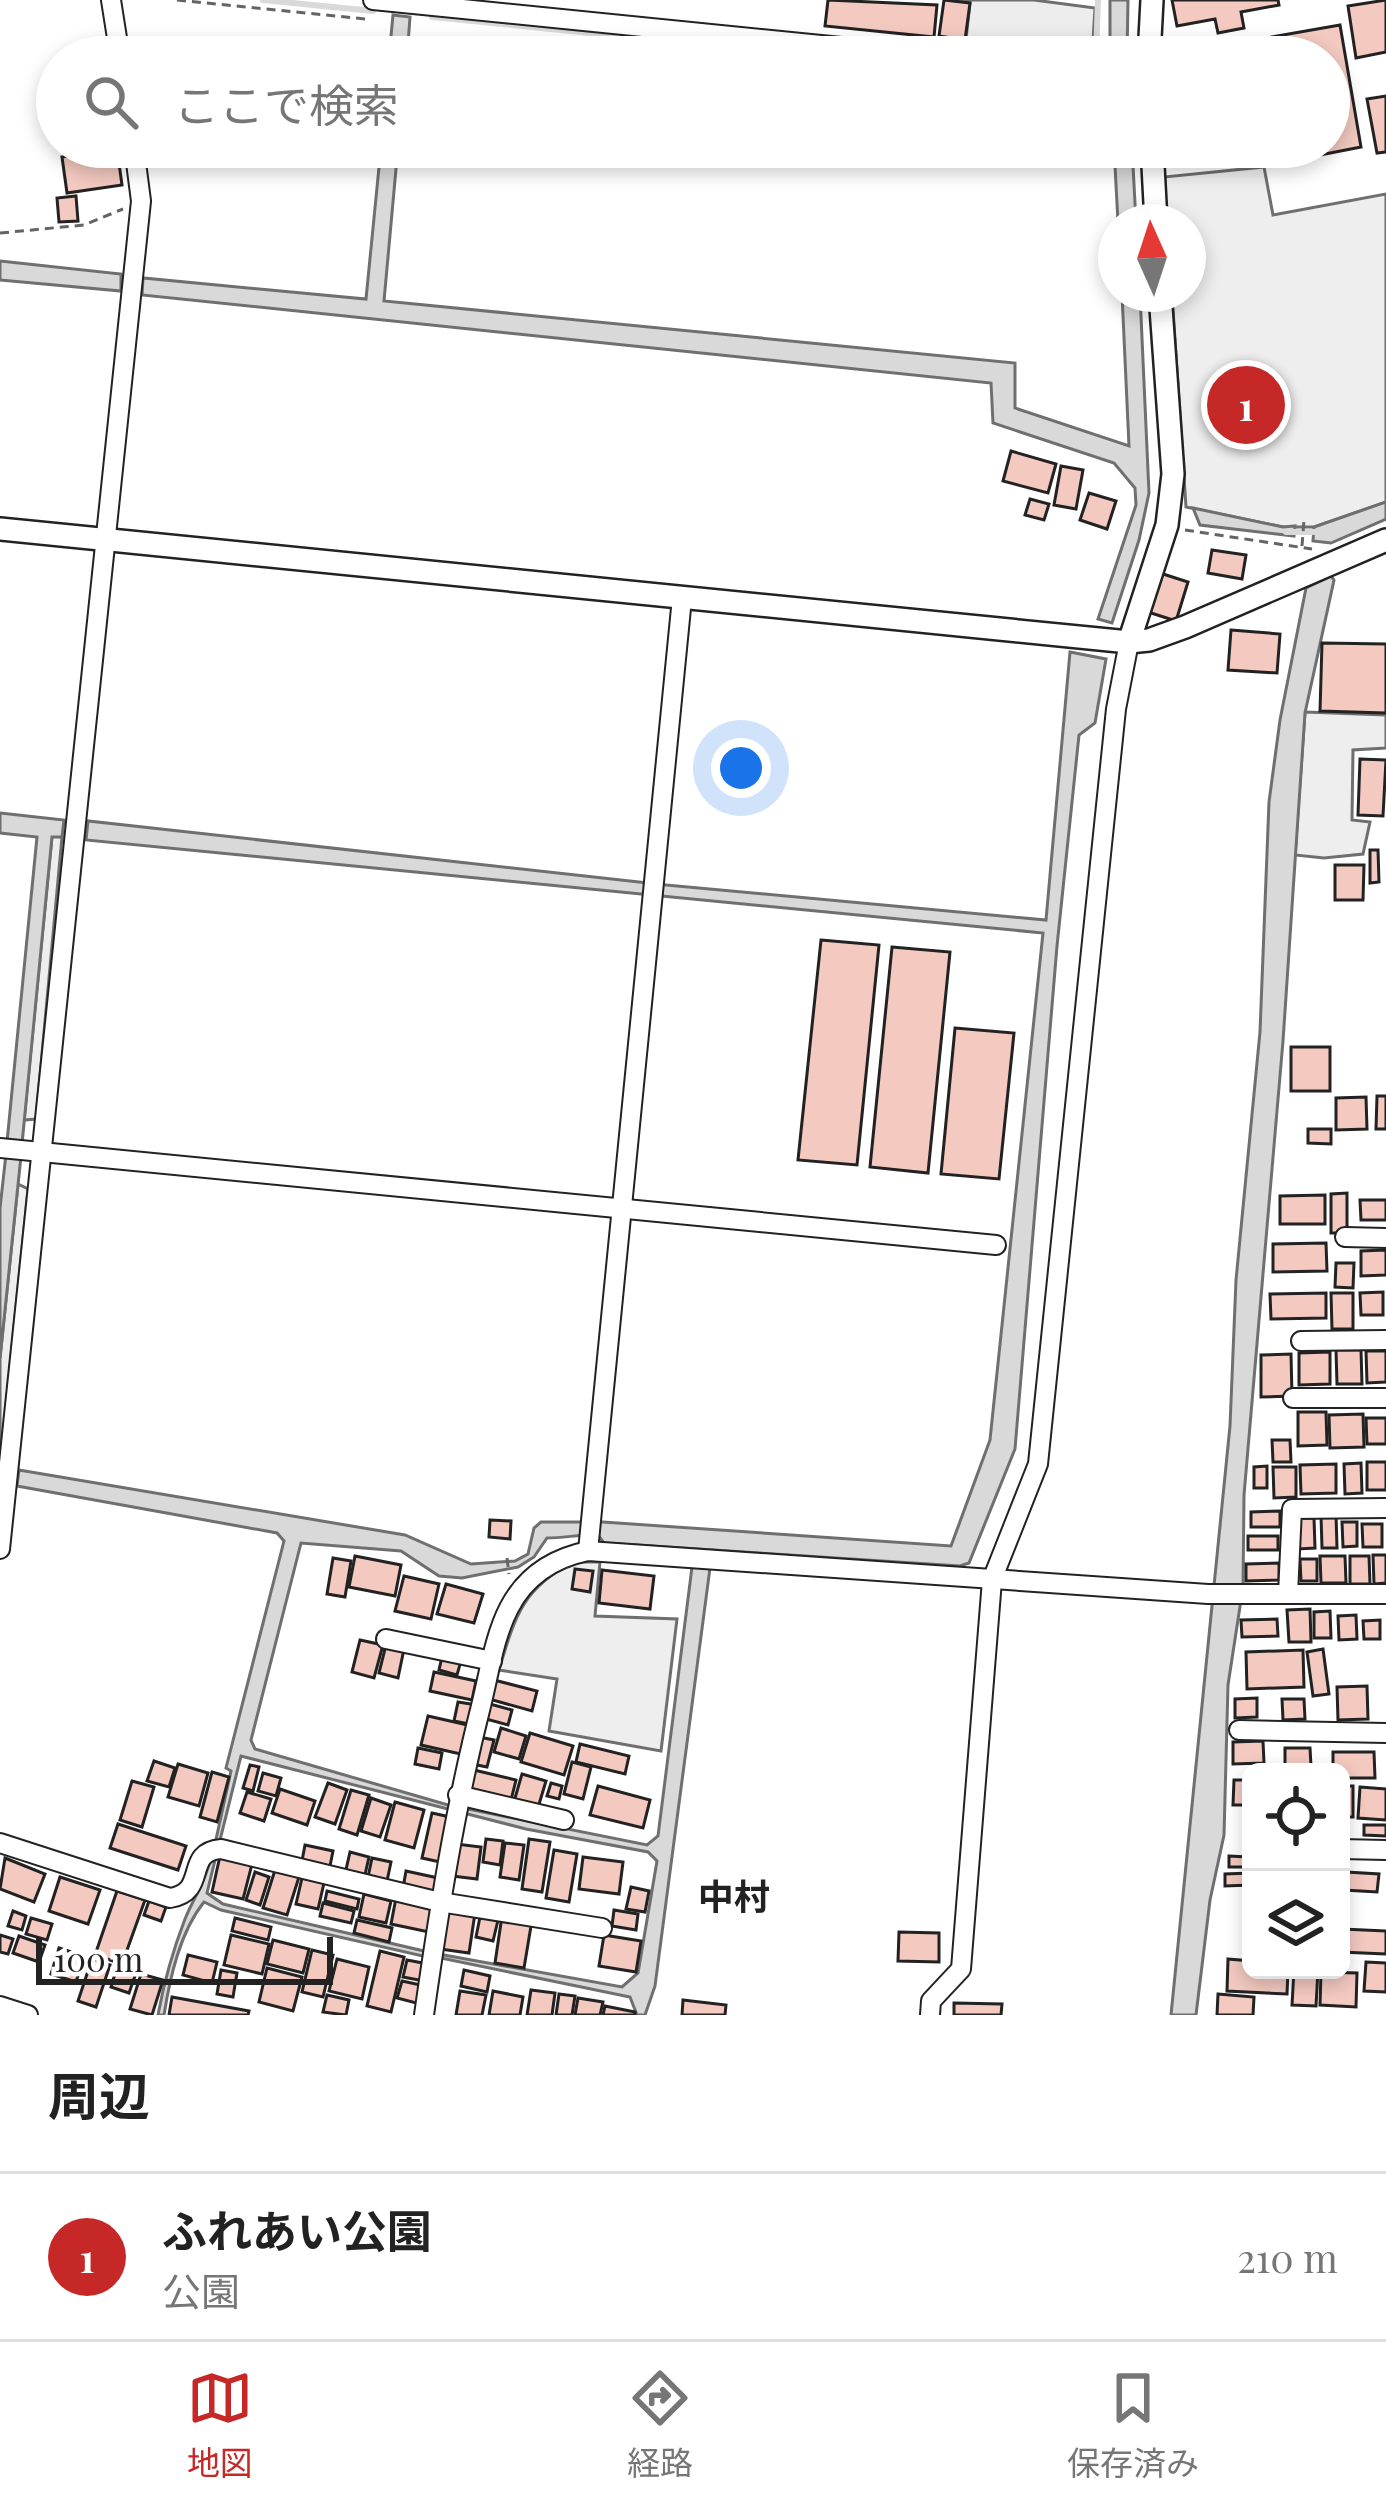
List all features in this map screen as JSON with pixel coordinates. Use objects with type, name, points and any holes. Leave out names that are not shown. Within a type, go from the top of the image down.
[{"type":"street","points":[[111,0],[117,36]]},
{"type":"street","points":[[373,0],[732,36]]},
{"type":"street","points":[[1150,36],[1152,0]]},
{"type":"street","points":[[0,1549],[17,1150],[77,817],[141,201],[137,168]]},
{"type":"street","points":[[1153,168],[1155,204]]},
{"type":"street","points":[[930,2015],[931,2001],[961,1969],[992,1580],[1038,1463],[1116,709],[1129,642],[1167,525],[1173,474],[1161,312]]},
{"type":"street","points":[[0,530],[1129,642],[1185,626],[1386,540]]},
{"type":"street","points":[[589,1545],[682,598]]},
{"type":"street","points":[[17,1150],[996,1245]]},
{"type":"street","points":[[1345,1237],[1386,1238]]},
{"type":"street","points":[[1301,1341],[1386,1340]]},
{"type":"street","points":[[1294,1398],[1386,1397]]},
{"type":"street","points":[[1288,1594],[1292,1508],[1386,1508]]},
{"type":"street","points":[[424,2015],[456,1805],[492,1661],[509,1607],[536,1572],[561,1557],[589,1545],[1208,1594],[1386,1594]]},
{"type":"street","points":[[386,1639],[492,1661]]},
{"type":"street","points":[[1239,1730],[1386,1733]]},
{"type":"street","points":[[456,1805],[564,1820]]},
{"type":"street","points":[[0,1843],[170,1898],[192,1888],[200,1858],[208,1850],[221,1849],[440,1902],[602,1928]]},
{"type":"street","points":[[1350,1849],[1386,1850]]},
{"type":"street","points":[[0,2006],[28,2015]]},
{"type":"path","points":[[177,0],[381,20],[383,1]]},
{"type":"path","points":[[0,233],[84,226],[141,201]]},
{"type":"path","points":[[1302,548],[1304,520]]},
{"type":"path","points":[[1178,528],[1199,535],[1316,550],[1332,563]]},
{"type":"path","points":[[507,1558],[509,1573]]},
{"type":"shaded area","points":[[954,0],[1034,0],[1095,8],[1093,36],[966,36],[970,3]]},
{"type":"shaded area","points":[[1110,0],[1128,0],[1127,36],[1110,36]]},
{"type":"shaded area","points":[[393,15],[410,17],[409,36],[391,36]]},
{"type":"shaded area","points":[[379,168],[396,168],[384,301],[1015,363],[1015,408],[1129,446],[1123,312],[1141,312],[1149,493],[1139,540],[1112,623],[1098,619],[1136,505],[1135,488],[1114,463],[993,423],[991,383],[142,295],[143,278],[366,299]]},
{"type":"shaded area","points":[[1115,168],[1133,168],[1135,204],[1117,204]]},
{"type":"shaded area","points":[[1254,168],[1264,168],[1273,215],[1386,194],[1386,502],[1314,527],[1283,527],[1186,507],[1173,312],[1206,312],[1206,204],[1166,204],[1164,177]]},
{"type":"shaded area","points":[[0,261],[121,274],[121,291],[0,280]]},
{"type":"shaded area","points":[[1386,502],[1386,519],[1331,543],[1313,541],[1314,527]]},
{"type":"shaded area","points":[[1193,508],[1295,526],[1294,536],[1200,525]]},
{"type":"shaded area","points":[[1331,576],[1334,580],[1305,713],[1244,1495],[1243,1587],[1228,1685],[1224,1835],[1210,1900],[1196,2015],[1171,2015],[1230,1426],[1236,1280],[1260,1032],[1269,802],[1306,588]]},
{"type":"shaded area","points":[[1070,652],[1106,659],[1095,723],[1079,735],[1015,1449],[969,1563],[604,1543],[592,1535],[547,1538],[534,1557],[518,1567],[462,1578],[439,1576],[401,1551],[301,1543],[251,1740],[255,1749],[448,1805],[647,1845],[658,1836],[692,1567],[710,1568],[655,1986],[645,2015],[637,2015],[630,1997],[436,1957],[622,1987],[638,1973],[657,1861],[648,1852],[526,1829],[241,1756],[219,1844],[215,1844],[231,1771],[226,1768],[284,1541],[277,1533],[17,1486],[19,1470],[405,1535],[471,1564],[515,1561],[528,1554],[534,1528],[541,1522],[603,1522],[951,1546],[990,1440],[1043,933],[86,840],[88,821],[666,885],[1046,920]]},
{"type":"shaded area","points":[[1305,712],[1386,715],[1386,748],[1353,750],[1352,820],[1370,822],[1363,854],[1295,855]]},
{"type":"shaded area","points":[[0,813],[64,820],[62,837],[52,837],[22,1144],[7,1142],[37,837],[0,833]]},
{"type":"shaded area","points":[[52,836],[62,837],[36,1119],[24,1120]]},
{"type":"shaded area","points":[[6,1154],[21,1156],[0,1358],[0,1208]]},
{"type":"shaded area","points":[[18,1184],[28,1189],[0,1465],[0,1358]]},
{"type":"shaded area","points":[[574,1562],[600,1562],[595,1616],[677,1619],[661,1751],[549,1731],[557,1679],[499,1670],[523,1606],[543,1582]]},
{"type":"shaded area","points":[[212,1855],[216,1856],[207,1893],[223,1904],[428,1952],[427,1957],[221,1910],[204,1902],[182,1941],[164,2015],[158,2015],[177,1942]]},
{"type":"building","points":[[828,0],[937,5],[934,36],[825,26]]},
{"type":"building","points":[[944,0],[970,3],[966,36],[939,36]]},
{"type":"building","points":[[1172,0],[1278,0],[1279,5],[1241,12],[1244,28],[1218,33],[1215,19],[1177,26]]},
{"type":"building","points":[[1386,0],[1386,52],[1356,58],[1348,6]]},
{"type":"building","points":[[1340,25],[1342,36],[1277,36]]},
{"type":"building","points":[[1350,83],[1361,147],[1350,149]]},
{"type":"building","points":[[1386,96],[1386,152],[1377,153],[1367,99]]},
{"type":"building","points":[[64,168],[120,168],[122,185],[67,193]]},
{"type":"building","points":[[76,196],[78,221],[59,222],[57,198]]},
{"type":"building","points":[[1011,451],[1056,464],[1048,493],[1003,481]]},
{"type":"building","points":[[1061,466],[1083,470],[1076,509],[1054,505]]},
{"type":"building","points":[[1089,493],[1116,501],[1107,529],[1080,520]]},
{"type":"building","points":[[1030,499],[1049,504],[1044,520],[1025,515]]},
{"type":"building","points":[[1212,550],[1246,555],[1242,579],[1208,573]]},
{"type":"building","points":[[1160,573],[1188,582],[1176,621],[1148,612]]},
{"type":"building","points":[[1231,630],[1280,634],[1277,673],[1228,670]]},
{"type":"building","points":[[1322,643],[1386,644],[1386,713],[1320,711]]},
{"type":"building","points":[[1360,759],[1386,760],[1383,816],[1358,815]]},
{"type":"building","points":[[1370,850],[1378,850],[1379,882],[1370,883]]},
{"type":"building","points":[[1335,865],[1364,865],[1363,900],[1335,900]]},
{"type":"building","points":[[821,940],[879,945],[857,1165],[798,1160]]},
{"type":"building","points":[[892,947],[950,952],[928,1173],[870,1167]]},
{"type":"building","points":[[955,1028],[1014,1033],[999,1179],[941,1174]]},
{"type":"building","points":[[1291,1047],[1330,1047],[1330,1091],[1291,1091]]},
{"type":"building","points":[[1377,1096],[1386,1096],[1386,1129],[1376,1129]]},
{"type":"building","points":[[1366,1097],[1367,1129],[1336,1130],[1336,1098]]},
{"type":"building","points":[[1308,1129],[1331,1129],[1331,1144],[1308,1143]]},
{"type":"building","points":[[1347,1193],[1347,1233],[1331,1233],[1331,1194]]},
{"type":"building","points":[[1325,1195],[1325,1224],[1280,1224],[1280,1196]]},
{"type":"building","points":[[1360,1200],[1386,1200],[1386,1220],[1361,1220]]},
{"type":"building","points":[[1326,1243],[1327,1271],[1273,1272],[1273,1244]]},
{"type":"building","points":[[1386,1250],[1386,1275],[1361,1276],[1361,1251]]},
{"type":"building","points":[[1336,1263],[1354,1263],[1353,1288],[1335,1287]]},
{"type":"building","points":[[1383,1292],[1383,1315],[1361,1315],[1360,1293]]},
{"type":"building","points":[[1326,1293],[1326,1318],[1271,1319],[1270,1294]]},
{"type":"building","points":[[1331,1293],[1353,1293],[1353,1329],[1332,1329]]},
{"type":"building","points":[[1336,1350],[1361,1350],[1362,1384],[1337,1384]]},
{"type":"building","points":[[1366,1351],[1386,1351],[1386,1382],[1367,1383]]},
{"type":"building","points":[[1330,1352],[1330,1384],[1299,1385],[1299,1353]]},
{"type":"building","points":[[1291,1354],[1292,1396],[1261,1397],[1261,1355]]},
{"type":"building","points":[[1298,1412],[1326,1412],[1327,1445],[1298,1446]]},
{"type":"building","points":[[1363,1414],[1364,1447],[1330,1448],[1329,1415]]},
{"type":"building","points":[[1366,1418],[1386,1418],[1386,1444],[1367,1444]]},
{"type":"building","points":[[1272,1440],[1290,1440],[1291,1462],[1273,1462]]},
{"type":"building","points":[[1367,1462],[1386,1462],[1386,1490],[1367,1490]]},
{"type":"building","points":[[1361,1463],[1362,1493],[1345,1494],[1344,1464]]},
{"type":"building","points":[[1336,1464],[1336,1493],[1301,1494],[1300,1465]]},
{"type":"building","points":[[1267,1466],[1267,1488],[1254,1488],[1254,1467]]},
{"type":"building","points":[[1273,1467],[1296,1467],[1296,1497],[1274,1498]]},
{"type":"building","points":[[1280,1511],[1280,1527],[1251,1527],[1251,1512]]},
{"type":"building","points":[[1336,1514],[1337,1548],[1322,1548],[1321,1515]]},
{"type":"building","points":[[1298,1518],[1314,1518],[1315,1548],[1298,1549]]},
{"type":"building","points":[[490,1520],[511,1521],[510,1539],[489,1537]]},
{"type":"building","points":[[1342,1522],[1357,1522],[1357,1546],[1343,1547]]},
{"type":"building","points":[[1362,1524],[1382,1524],[1382,1547],[1363,1547]]},
{"type":"building","points":[[1248,1536],[1278,1536],[1278,1550],[1248,1550]]},
{"type":"building","points":[[1373,1555],[1386,1555],[1386,1583],[1374,1584]]},
{"type":"building","points":[[355,1556],[401,1565],[395,1596],[349,1587]]},
{"type":"building","points":[[1320,1556],[1345,1556],[1346,1583],[1321,1583]]},
{"type":"building","points":[[1350,1556],[1369,1556],[1370,1584],[1350,1584]]},
{"type":"building","points":[[333,1558],[351,1561],[345,1597],[327,1594]]},
{"type":"building","points":[[1300,1559],[1317,1559],[1317,1581],[1301,1581]]},
{"type":"building","points":[[1279,1563],[1279,1580],[1246,1581],[1246,1564]]},
{"type":"building","points":[[575,1569],[593,1571],[590,1592],[572,1589]]},
{"type":"building","points":[[602,1570],[654,1576],[650,1609],[599,1603]]},
{"type":"building","points":[[404,1576],[439,1584],[431,1619],[395,1611]]},
{"type":"building","points":[[446,1584],[483,1594],[474,1623],[437,1614]]},
{"type":"building","points":[[1310,1609],[1311,1642],[1289,1642],[1287,1610]]},
{"type":"building","points":[[1330,1611],[1331,1638],[1314,1638],[1314,1612]]},
{"type":"building","points":[[1356,1615],[1357,1639],[1339,1640],[1338,1616]]},
{"type":"building","points":[[1277,1619],[1278,1636],[1242,1637],[1241,1620]]},
{"type":"building","points":[[1380,1620],[1380,1639],[1364,1639],[1363,1621]]},
{"type":"building","points":[[360,1640],[383,1645],[374,1678],[352,1672]]},
{"type":"building","points":[[386,1645],[404,1649],[398,1678],[379,1673]]},
{"type":"building","points":[[1323,1649],[1329,1694],[1313,1696],[1307,1652]]},
{"type":"building","points":[[1303,1650],[1304,1687],[1247,1689],[1246,1652]]},
{"type":"building","points":[[442,1657],[461,1661],[457,1675],[439,1670]]},
{"type":"building","points":[[434,1672],[476,1681],[472,1700],[430,1691]]},
{"type":"building","points":[[494,1680],[537,1691],[532,1711],[489,1699]]},
{"type":"building","points":[[1367,1686],[1368,1719],[1338,1720],[1337,1687]]},
{"type":"building","points":[[1257,1698],[1257,1717],[1235,1718],[1235,1699]]},
{"type":"building","points":[[1282,1699],[1304,1699],[1305,1719],[1283,1720]]},
{"type":"building","points":[[458,1702],[477,1705],[474,1725],[454,1721]]},
{"type":"building","points":[[490,1704],[512,1710],[508,1725],[486,1719]]},
{"type":"building","points":[[428,1716],[472,1726],[465,1755],[421,1745]]},
{"type":"building","points":[[501,1728],[526,1736],[519,1759],[494,1752]]},
{"type":"building","points":[[530,1733],[573,1746],[564,1775],[521,1762]]},
{"type":"building","points":[[479,1737],[494,1740],[487,1767],[472,1764]]},
{"type":"building","points":[[1263,1741],[1264,1763],[1233,1764],[1233,1742]]},
{"type":"building","points":[[580,1744],[629,1756],[625,1774],[576,1762]]},
{"type":"building","points":[[418,1748],[442,1753],[439,1769],[415,1764]]},
{"type":"building","points":[[1285,1748],[1310,1748],[1311,1763],[1285,1763]]},
{"type":"building","points":[[1333,1752],[1374,1752],[1375,1778],[1350,1778],[1350,1763],[1333,1763]]},
{"type":"building","points":[[154,1761],[175,1768],[169,1787],[147,1781]]},
{"type":"building","points":[[572,1762],[591,1767],[583,1799],[564,1794]]},
{"type":"building","points":[[178,1764],[208,1773],[199,1806],[168,1797]]},
{"type":"building","points":[[250,1765],[259,1767],[253,1791],[243,1788]]},
{"type":"building","points":[[474,1770],[516,1780],[511,1800],[469,1791]]},
{"type":"building","points":[[212,1772],[229,1777],[217,1822],[200,1817]]},
{"type":"building","points":[[263,1773],[281,1778],[276,1796],[258,1791]]},
{"type":"building","points":[[522,1774],[546,1781],[537,1811],[513,1805]]},
{"type":"building","points":[[1234,1780],[1242,1780],[1242,1805],[1233,1805]]},
{"type":"building","points":[[132,1781],[154,1787],[142,1827],[120,1820]]},
{"type":"building","points":[[328,1783],[347,1790],[335,1824],[315,1817]]},
{"type":"building","points":[[551,1783],[562,1786],[559,1799],[547,1796]]},
{"type":"building","points":[[598,1786],[650,1800],[643,1828],[590,1815]]},
{"type":"building","points":[[1350,1786],[1353,1786],[1350,1817]]},
{"type":"building","points":[[1360,1787],[1386,1789],[1386,1820],[1358,1818]]},
{"type":"building","points":[[280,1789],[315,1801],[307,1825],[272,1813]]},
{"type":"building","points":[[351,1790],[369,1795],[357,1835],[339,1829]]},
{"type":"building","points":[[247,1792],[271,1799],[264,1821],[240,1813]]},
{"type":"building","points":[[371,1798],[391,1805],[380,1837],[361,1831]]},
{"type":"building","points":[[395,1802],[424,1810],[414,1848],[385,1840]]},
{"type":"building","points":[[432,1813],[450,1817],[440,1862],[422,1858]]},
{"type":"building","points":[[118,1824],[186,1846],[178,1870],[110,1848]]},
{"type":"building","points":[[1364,1825],[1386,1825],[1386,1836],[1364,1835]]},
{"type":"building","points":[[486,1839],[503,1841],[500,1865],[483,1862]]},
{"type":"building","points":[[529,1839],[550,1842],[542,1892],[522,1889]]},
{"type":"building","points":[[505,1843],[524,1845],[519,1880],[500,1877]]},
{"type":"building","points":[[456,1844],[481,1847],[477,1879],[452,1876]]},
{"type":"building","points":[[305,1845],[333,1851],[329,1871],[301,1866]]},
{"type":"building","points":[[554,1850],[577,1854],[569,1902],[546,1898]]},
{"type":"building","points":[[350,1852],[369,1857],[364,1879],[345,1874]]},
{"type":"building","points":[[220,1856],[252,1864],[243,1899],[212,1892]]},
{"type":"building","points":[[1229,1856],[1242,1857],[1242,1867],[1229,1867]]},
{"type":"building","points":[[583,1857],[623,1862],[619,1894],[579,1889]]},
{"type":"building","points":[[5,1858],[45,1874],[34,1902],[0,1889]]},
{"type":"building","points":[[372,1858],[391,1862],[387,1881],[368,1877]]},
{"type":"building","points":[[275,1870],[299,1877],[287,1915],[263,1908]]},
{"type":"building","points":[[406,1871],[438,1878],[435,1895],[403,1888]]},
{"type":"building","points":[[255,1872],[269,1877],[260,1905],[246,1900]]},
{"type":"building","points":[[1350,1872],[1379,1874],[1377,1892],[1350,1890]]},
{"type":"building","points":[[1242,1873],[1242,1885],[1225,1886],[1225,1874]]},
{"type":"building","points":[[60,1877],[100,1890],[88,1924],[49,1911]]},
{"type":"building","points":[[302,1878],[324,1883],[318,1909],[296,1904]]},
{"type":"building","points":[[631,1887],[649,1891],[645,1912],[626,1909]]},
{"type":"building","points":[[117,1891],[145,1900],[122,1964],[95,1955]]},
{"type":"building","points":[[327,1891],[359,1899],[357,1909],[325,1901]]},
{"type":"building","points":[[364,1894],[391,1901],[386,1923],[359,1917]]},
{"type":"building","points":[[396,1898],[434,1906],[429,1932],[391,1924]]},
{"type":"building","points":[[149,1901],[166,1907],[161,1921],[144,1915]]},
{"type":"building","points":[[323,1903],[354,1911],[351,1923],[320,1916]]},
{"type":"building","points":[[445,1909],[475,1913],[469,1953],[440,1949]]},
{"type":"building","points":[[614,1910],[638,1914],[636,1930],[612,1926]]},
{"type":"building","points":[[13,1911],[26,1916],[22,1930],[8,1926]]},
{"type":"building","points":[[481,1912],[499,1916],[493,1941],[476,1937]]},
{"type":"building","points":[[502,1916],[532,1920],[524,1968],[495,1963]]},
{"type":"building","points":[[31,1918],[52,1924],[47,1940],[26,1934]]},
{"type":"building","points":[[235,1918],[271,1927],[268,1940],[232,1931]]},
{"type":"building","points":[[357,1920],[392,1928],[389,1942],[354,1933]]},
{"type":"building","points":[[1350,1929],[1386,1931],[1386,1954],[1350,1952]]},
{"type":"building","points":[[899,1932],[939,1933],[939,1962],[898,1961]]},
{"type":"building","points":[[0,1935],[13,1939],[8,1954],[0,1952]]},
{"type":"building","points":[[231,1935],[269,1944],[262,1974],[224,1965]]},
{"type":"building","points":[[604,1935],[641,1941],[636,1972],[599,1966]]},
{"type":"building","points":[[19,1936],[45,1945],[39,1962],[13,1953]]},
{"type":"building","points":[[273,1940],[309,1949],[303,1973],[267,1964]]},
{"type":"building","points":[[59,1948],[84,1956],[76,1982],[51,1974]]},
{"type":"building","points":[[312,1950],[333,1955],[323,1997],[302,1992]]},
{"type":"building","points":[[380,1951],[404,1957],[391,2012],[367,2006]]},
{"type":"building","points":[[188,1955],[217,1962],[212,1983],[183,1975]]},
{"type":"building","points":[[92,1959],[110,1965],[96,2007],[78,2001]]},
{"type":"building","points":[[337,1959],[369,1967],[362,1999],[329,1991]]},
{"type":"building","points":[[1228,1959],[1242,1960],[1242,1979],[1288,1979],[1287,1994],[1227,1991]]},
{"type":"building","points":[[407,1960],[428,1964],[424,1981],[403,1977]]},
{"type":"building","points":[[1366,1962],[1386,1963],[1386,1992],[1364,1991]]},
{"type":"building","points":[[117,1967],[136,1973],[129,1993],[111,1987]]},
{"type":"building","points":[[267,1968],[302,1977],[293,2011],[259,2002]]},
{"type":"building","points":[[221,1970],[237,1973],[233,1997],[217,1994]]},
{"type":"building","points":[[464,1970],[490,1976],[487,1992],[461,1986]]},
{"type":"building","points":[[1350,1973],[1357,1973],[1356,2007],[1320,2005],[1321,1979],[1350,1979]]},
{"type":"building","points":[[141,1974],[163,1980],[152,2015],[130,2009]]},
{"type":"building","points":[[1293,1979],[1318,1979],[1316,2006],[1292,2005]]},
{"type":"building","points":[[402,1981],[425,1986],[420,2004],[397,1998]]},
{"type":"building","points":[[531,1990],[555,1993],[552,2015],[527,2015]]},
{"type":"building","points":[[460,1991],[486,1995],[482,2015],[456,2015]]},
{"type":"building","points":[[493,1991],[523,1997],[520,2015],[489,2015]]},
{"type":"building","points":[[559,1994],[575,1996],[572,2015],[556,2015]]},
{"type":"building","points":[[1218,1994],[1254,1997],[1253,2015],[1217,2015]]},
{"type":"building","points":[[327,1995],[349,2000],[346,2015],[323,2012]]},
{"type":"building","points":[[172,1997],[249,2011],[248,2015],[169,2015]]},
{"type":"building","points":[[578,1998],[603,2002],[600,2015],[575,2015]]},
{"type":"building","points":[[683,2000],[726,2005],[725,2015],[682,2015]]},
{"type":"building","points":[[954,2003],[1002,2004],[1001,2015],[954,2015]]},
{"type":"building","points":[[605,2006],[635,2012],[635,2015],[603,2015]]},
{"type":"waterway","points":[[263,0],[373,11]]},
{"type":"waterway","points":[[1097,36],[1098,0]]},
{"type":"waterway","points":[[432,17],[621,36]]},
{"type":"waterway","points":[[1286,532],[1321,532]]},
{"type":"place","name":"ふれあい公園","points":[[1246,405]]},
{"type":"district","name":"中村","points":[[734,1897]]}]
